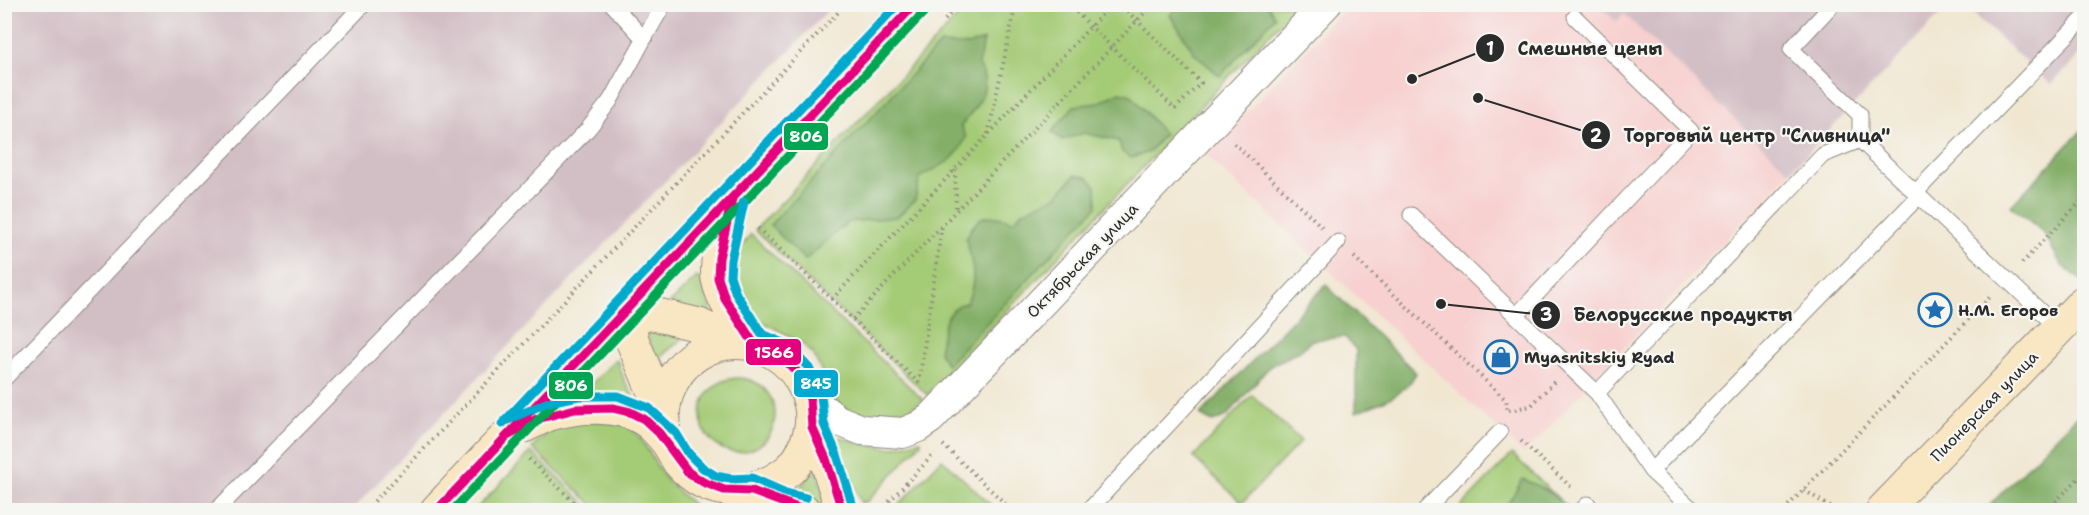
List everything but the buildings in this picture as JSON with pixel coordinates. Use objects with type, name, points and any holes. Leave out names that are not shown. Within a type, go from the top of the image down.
[{"type":"street","points":[[518,443],[627,311],[915,4]]},
{"type":"street","name":"Октябрьская улица","points":[[811,413],[862,430],[903,433],[931,418],[1326,4]]},
{"type":"street","points":[[732,199],[719,258],[718,278],[744,343]]},
{"type":"street","name":"Пионерская улица","points":[[1883,510],[2085,302]]},
{"type":"street","points":[[627,311],[658,315],[699,325],[779,354],[799,374],[842,510]]},
{"type":"street","points":[[627,311],[632,340],[679,462],[696,478],[712,487],[730,491],[749,490],[772,483],[791,469],[804,450],[811,413]]},
{"type":"street","points":[[665,427],[667,391],[677,372],[693,357],[712,346],[744,343]]},
{"type":"street","points":[[437,510],[550,414],[580,408],[615,408],[665,427]]},
{"type":"street","points":[[696,478],[715,510]]},
{"type":"street","points":[[749,490],[803,510]]},
{"type":"lane","points":[[4,379],[364,4]]},
{"type":"lane","points":[[612,4],[644,39]]},
{"type":"lane","points":[[217,510],[588,129],[610,101],[664,4]]},
{"type":"lane","points":[[1833,4],[1791,49],[1860,115],[1860,140],[2059,328]]},
{"type":"lane","points":[[1516,316],[1691,131],[1575,17]]},
{"type":"lane","points":[[1651,471],[2085,18]]},
{"type":"lane","points":[[1597,393],[1823,155],[1860,140]]},
{"type":"lane","points":[[1411,215],[1597,393],[1651,471],[1693,510]]},
{"type":"lane","points":[[1089,510],[1338,242]]},
{"type":"lane","points":[[1425,510],[1505,426]]},
{"type":"path","points":[[366,510],[846,4]]},
{"type":"path","points":[[988,134],[1017,4]]},
{"type":"path","points":[[1068,4],[1175,109],[1201,83],[1120,4]]},
{"type":"path","points":[[831,299],[1112,4]]},
{"type":"path","points":[[853,319],[1153,4]]},
{"type":"path","points":[[1232,141],[1506,400],[1508,411],[1505,426]]},
{"type":"path","points":[[955,169],[957,210]]},
{"type":"path","points":[[1784,510],[2085,198]]},
{"type":"path","points":[[753,223],[924,389]]},
{"type":"path","points":[[919,383],[942,225]]},
{"type":"path","points":[[1508,411],[1531,406],[1569,366]]},
{"type":"path","points":[[1520,440],[1585,507]]},
{"type":"path","points":[[518,443],[582,510]]},
{"type":"path","points":[[943,445],[1012,510]]},
{"type":"path","points":[[2047,510],[2085,472]]},
{"type":"path","points":[[1804,490],[1835,510]]},
{"type":"shaded area","points":[[1598,4],[1616,21],[1624,14],[1790,172],[1524,454],[1206,155],[1348,5]]},
{"type":"shaded area","points":[[4,5],[833,5],[352,510],[5,510]]},
{"type":"shaded area","points":[[1598,5],[1949,5],[1790,172],[1624,14],[1616,21]]},
{"type":"shaded area","points":[[1964,5],[2084,5],[2084,50],[2051,85]]},
{"type":"green space","points":[[1267,4],[1275,17],[1220,76],[1195,54],[1170,15],[1179,5]]},
{"type":"green space","points":[[969,5],[1297,5],[927,395],[755,230]]},
{"type":"green space","points":[[984,40],[978,64],[985,81],[982,97],[961,126],[966,137],[953,158],[920,177],[915,200],[897,217],[848,222],[805,260],[770,225],[940,44],[967,45]]},
{"type":"green space","points":[[1120,92],[1131,95],[1164,134],[1149,152],[1131,158],[1122,152],[1119,141],[1084,133],[1062,140],[1052,132],[1074,106],[1098,103]]},
{"type":"green space","points":[[2084,128],[2084,276],[2081,280],[2062,266],[2043,232],[2011,206]]},
{"type":"green space","points":[[1075,175],[1087,177],[1096,186],[1097,206],[947,365],[939,352],[943,328],[948,315],[952,310],[967,302],[970,294],[973,278],[972,263],[966,239],[975,223],[990,216],[1014,221],[1022,212],[1056,196]]},
{"type":"green space","points":[[751,234],[923,400],[912,408],[887,419],[865,417],[838,405],[813,354],[802,343],[750,315],[734,284],[733,265],[739,249]]},
{"type":"green space","points":[[697,277],[701,280],[712,311],[708,315],[670,303]]},
{"type":"green space","points":[[1326,285],[1416,373],[1406,387],[1390,398],[1356,412],[1356,350],[1345,337],[1312,340],[1300,351],[1270,366],[1227,416],[1212,422],[1200,415]]},
{"type":"green space","points":[[659,332],[683,338],[664,354],[659,364],[646,334]]},
{"type":"green space","points":[[615,360],[618,361],[624,380],[633,396],[629,401],[585,395],[585,391]]},
{"type":"green space","points":[[738,378],[759,384],[769,394],[775,415],[769,436],[759,446],[738,452],[717,446],[707,436],[701,415],[707,394],[717,384]]},
{"type":"green space","points":[[1252,395],[1301,441],[1242,503],[1193,457]]},
{"type":"green space","points":[[2084,409],[2084,510],[1985,510]]},
{"type":"green space","points":[[578,419],[630,425],[666,480],[699,510],[598,510],[532,448],[552,429]]},
{"type":"green space","points":[[841,437],[863,444],[890,448],[921,440],[921,443],[868,501],[861,503],[834,444],[835,439]]},
{"type":"green space","points":[[531,452],[592,510],[475,510]]},
{"type":"green space","points":[[1512,454],[1560,500],[1550,510],[1458,510]]},
{"type":"green space","points":[[942,459],[996,510],[894,510]]},
{"type":"green space","points":[[817,469],[825,505],[794,493]]},
{"type":"green space","points":[[1523,479],[1548,491],[1569,508],[1568,510],[1504,510]]},
{"type":"transit line","name":"845","points":[[502,424],[898,4]]},
{"type":"transit line","name":"1566","points":[[437,510],[915,4]]},
{"type":"transit line","name":"806","points":[[453,510],[924,12]]},
{"type":"transit line","name":"1566","points":[[732,199],[719,258],[718,278],[725,299],[754,344],[779,354],[799,374],[810,399],[812,427],[826,459],[842,510]]},
{"type":"transit line","name":"845","points":[[744,202],[731,260],[730,276],[736,294],[762,334],[786,344],[809,368],[821,395],[824,424],[837,455],[853,506]]},
{"type":"transit line","name":"845","points":[[506,421],[548,402],[579,396],[618,396],[649,408],[676,433],[689,454],[703,468],[716,476],[731,479],[752,478],[786,493],[806,498]]},
{"type":"transit line","name":"1566","points":[[509,435],[537,419],[575,409],[613,408],[630,412],[644,419],[659,433],[688,472],[703,482],[724,490],[752,491],[803,510]]},
{"type":"place","name":"Смешные цены","points":[[1412,79]]},
{"type":"place","name":"Торговый центр \"Сливница\"","points":[[1478,98]]},
{"type":"place","name":"Белорусские продукты","points":[[1441,304]]},
{"type":"place","name":"Н.М. Егоров","points":[[1935,310]]},
{"type":"place","name":"Myasnitskiy Ryad","points":[[1501,357]]}]
